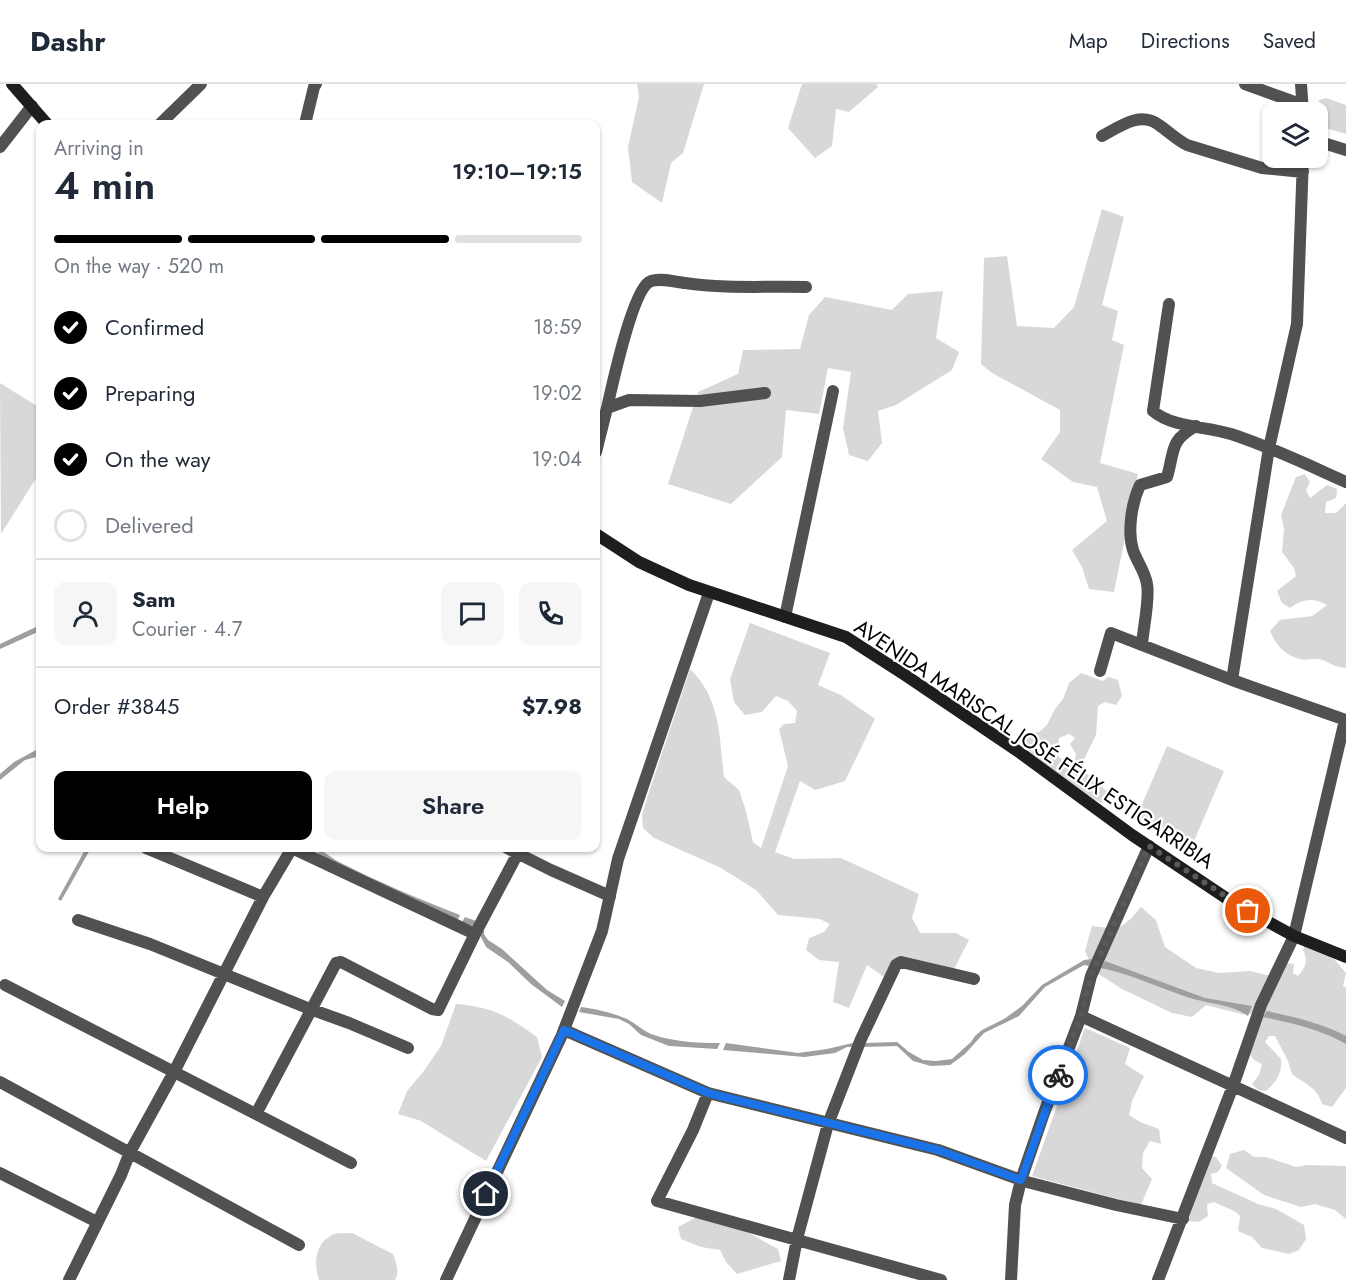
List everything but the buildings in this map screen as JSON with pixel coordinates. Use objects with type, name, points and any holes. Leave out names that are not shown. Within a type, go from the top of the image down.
[{"type":"main road","points":[[12,84],[44,120]]},
{"type":"main road","name":"AVENIDA MARISCAL JOSÉ FÉLIX ESTIGARRIBIA","points":[[600,537],[639,562],[709,593],[846,637],[1019,752],[1149,846],[1232,902],[1294,936],[1346,957]]},
{"type":"street","points":[[164,120],[201,84]]},
{"type":"street","points":[[1245,84],[1287,102]]},
{"type":"street","points":[[1300,84],[1302,102]]},
{"type":"street","points":[[306,120],[313,85]]},
{"type":"street","points":[[0,147],[32,106]]},
{"type":"street","points":[[1102,136],[1136,119],[1151,119],[1187,145],[1262,168],[1303,172]]},
{"type":"street","points":[[1328,144],[1346,150]]},
{"type":"street","points":[[1232,680],[1269,448],[1297,324],[1303,168]]},
{"type":"street","points":[[600,436],[619,357],[631,319],[641,292],[649,283],[656,280],[691,284],[806,287]]},
{"type":"street","points":[[1169,304],[1153,411],[1162,418],[1231,434],[1346,482]]},
{"type":"street","points":[[785,617],[833,391]]},
{"type":"street","points":[[607,408],[629,400],[700,401],[765,393]]},
{"type":"street","points":[[1142,645],[1148,587],[1143,569],[1133,550],[1130,535],[1137,492],[1140,485],[1167,477],[1172,462],[1173,448],[1182,434],[1196,426]]},
{"type":"street","points":[[446,1280],[564,1030],[602,931],[618,859],[709,593]]},
{"type":"street","points":[[1100,671],[1111,633],[1232,680],[1346,720],[1294,936],[1261,1005],[1233,1086],[1158,1280]]},
{"type":"street","points":[[1011,1280],[1015,1205],[1021,1180],[1081,1016],[1091,976],[1149,846]]},
{"type":"street","points":[[156,852],[263,897]]},
{"type":"street","points":[[69,1280],[130,1152],[174,1072],[263,897],[290,852]]},
{"type":"street","points":[[301,852],[478,927]]},
{"type":"street","points":[[256,1114],[336,963],[341,962],[438,1010],[511,852]]},
{"type":"street","points":[[516,852],[610,896]]},
{"type":"street","points":[[78,920],[150,944],[408,1048]]},
{"type":"street","points":[[789,1280],[797,1239],[828,1124],[861,1039],[898,963],[974,979]]},
{"type":"street","points":[[5,985],[351,1162]]},
{"type":"street","points":[[1081,1016],[1346,1138]]},
{"type":"street","points":[[564,1030],[708,1093],[938,1150],[1021,1180],[1116,1205],[1183,1219]]},
{"type":"street","points":[[0,1082],[299,1245]]},
{"type":"street","points":[[708,1093],[693,1130],[657,1201],[797,1239],[901,1275],[941,1280]]},
{"type":"street","points":[[0,1173],[97,1222]]},
{"type":"shaded area","points":[[637,84],[704,84],[683,153],[671,163],[662,203],[632,182],[628,147],[639,97]]},
{"type":"shaded area","points":[[802,84],[876,84],[878,87],[849,112],[836,109],[832,146],[815,158],[788,128]]},
{"type":"shaded area","points":[[1326,98],[1346,105],[1346,134],[1328,129],[1328,102],[1319,102],[1319,100]]},
{"type":"shaded area","points":[[1102,209],[1124,217],[1102,305],[1118,311],[1112,340],[1124,345],[1100,463],[1138,474],[1114,592],[1089,589],[1082,567],[1072,550],[1107,521],[1097,487],[1073,482],[1041,459],[1060,432],[1060,410],[992,373],[981,364],[984,258],[1007,256],[1017,326],[1054,328],[1074,307]]},
{"type":"shaded area","points":[[943,291],[936,338],[959,352],[952,370],[896,405],[878,411],[882,443],[868,461],[849,455],[843,428],[851,372],[828,368],[819,414],[786,410],[782,457],[731,504],[668,484],[698,392],[738,374],[743,350],[800,349],[809,315],[825,297],[892,310],[908,294]]},
{"type":"shaded area","points":[[0,383],[36,406],[36,478],[1,534]]},
{"type":"shaded area","points":[[1305,474],[1310,482],[1306,490],[1310,498],[1327,485],[1337,489],[1336,498],[1326,502],[1325,513],[1336,513],[1346,503],[1346,668],[1319,659],[1302,660],[1289,655],[1278,645],[1270,631],[1280,620],[1312,616],[1327,605],[1308,600],[1290,608],[1282,603],[1277,591],[1296,576],[1294,568],[1282,552],[1284,529],[1281,515],[1296,477]]},
{"type":"shaded area","points":[[750,623],[830,653],[818,685],[841,695],[875,719],[845,781],[815,790],[800,781],[775,852],[794,859],[841,858],[919,894],[912,918],[920,933],[956,933],[969,940],[951,975],[900,965],[884,977],[867,965],[849,1008],[833,1002],[839,962],[819,960],[806,950],[809,938],[824,932],[830,924],[820,919],[778,915],[756,890],[721,868],[654,838],[643,828],[642,815],[647,798],[690,669],[708,693],[713,706],[717,719],[724,777],[739,790],[753,842],[761,848],[788,766],[779,729],[784,724],[795,723],[797,711],[788,701],[776,696],[762,712],[745,715],[734,702],[730,679]]},
{"type":"shaded area","points":[[36,627],[36,633],[0,649],[0,644]]},
{"type":"shaded area","points":[[1081,673],[1103,681],[1108,677],[1118,680],[1122,696],[1116,705],[1105,702],[1098,706],[1096,735],[1080,767],[1070,744],[1075,738],[1069,734],[1059,738],[1057,750],[1059,757],[1087,774],[1110,794],[1109,801],[1101,803],[1068,784],[1025,750],[1023,740],[1047,725],[1063,699],[1069,683]]},
{"type":"shaded area","points":[[1167,746],[1224,771],[1194,841],[1137,816]]},
{"type":"shaded area","points":[[36,750],[36,757],[25,760],[0,780],[0,774],[14,762]]},
{"type":"shaded area","points":[[84,852],[89,852],[61,901],[58,899]]},
{"type":"shaded area","points":[[316,852],[323,852],[384,883],[460,915],[458,920],[331,861]]},
{"type":"shaded area","points":[[1141,907],[1156,920],[1165,947],[1196,968],[1219,973],[1250,971],[1271,976],[1256,1014],[1241,1014],[1206,1005],[1192,1017],[1172,1013],[1122,989],[1094,971],[1085,951],[1092,926],[1115,928],[1125,924]]},
{"type":"shaded area","points":[[465,917],[476,921],[484,929],[488,940],[502,949],[547,990],[565,1001],[562,1007],[531,984],[508,962],[486,947],[476,927],[462,922]]},
{"type":"shaded area","points":[[1305,944],[1334,959],[1346,973],[1343,986],[1346,988],[1346,1088],[1332,1107],[1322,1104],[1314,1089],[1292,1074],[1275,1036],[1269,1036],[1265,1042],[1281,1059],[1280,1073],[1266,1091],[1258,1090],[1252,1084],[1259,1075],[1262,1064],[1254,1060],[1246,1048],[1284,963],[1294,964],[1293,973],[1298,976],[1303,970],[1306,960],[1303,950]]},
{"type":"shaded area","points":[[1092,959],[1089,966],[1084,965],[1045,987],[1019,1016],[984,1033],[965,1054],[950,1065],[931,1066],[913,1061],[897,1046],[862,1047],[864,1043],[897,1042],[923,1060],[952,1059],[982,1030],[1004,1019],[1022,1006],[1042,985],[1084,960]]},
{"type":"shaded area","points":[[1105,961],[1205,998],[1252,1006],[1248,1016],[1235,1009],[1190,998],[1101,968]]},
{"type":"shaded area","points":[[456,1004],[490,1010],[517,1023],[537,1037],[542,1057],[486,1161],[421,1121],[398,1114],[407,1091],[441,1046]]},
{"type":"shaded area","points":[[581,1007],[622,1017],[660,1037],[685,1042],[720,1043],[717,1049],[669,1046],[641,1035],[629,1024],[619,1019],[579,1012]]},
{"type":"shaded area","points":[[1267,1011],[1337,1031],[1346,1036],[1346,1044],[1316,1030],[1263,1017]]},
{"type":"shaded area","points":[[1085,1028],[1130,1048],[1125,1064],[1144,1076],[1132,1101],[1129,1115],[1159,1129],[1161,1144],[1150,1141],[1143,1153],[1142,1168],[1152,1179],[1141,1205],[1032,1176]]},
{"type":"shaded area","points":[[857,1042],[854,1047],[847,1047],[835,1053],[804,1057],[723,1050],[726,1043],[798,1053]]},
{"type":"shaded area","points":[[1244,1150],[1254,1157],[1266,1157],[1296,1167],[1346,1166],[1346,1219],[1335,1210],[1315,1204],[1301,1207],[1264,1195],[1226,1168],[1230,1154]]},
{"type":"shaded area","points":[[1206,1156],[1216,1157],[1222,1166],[1218,1172],[1211,1174],[1212,1183],[1258,1204],[1276,1209],[1304,1225],[1306,1239],[1299,1250],[1289,1254],[1262,1248],[1252,1237],[1238,1231],[1240,1216],[1238,1214],[1214,1202],[1207,1204],[1208,1216],[1199,1222],[1187,1221]]},
{"type":"shaded area","points":[[697,1217],[731,1223],[778,1249],[781,1261],[737,1274],[726,1262],[720,1250],[701,1247],[681,1239],[678,1227]]},
{"type":"shaded area","points":[[352,1233],[393,1254],[397,1270],[395,1280],[319,1280],[316,1262],[322,1244],[334,1234]]},
{"type":"way so far","points":[[1058,1075],[1081,1016],[1091,976],[1149,846],[1248,911]]},
{"type":"route","points":[[486,1194],[564,1030],[708,1093],[938,1150],[1021,1180],[1058,1075]]}]
